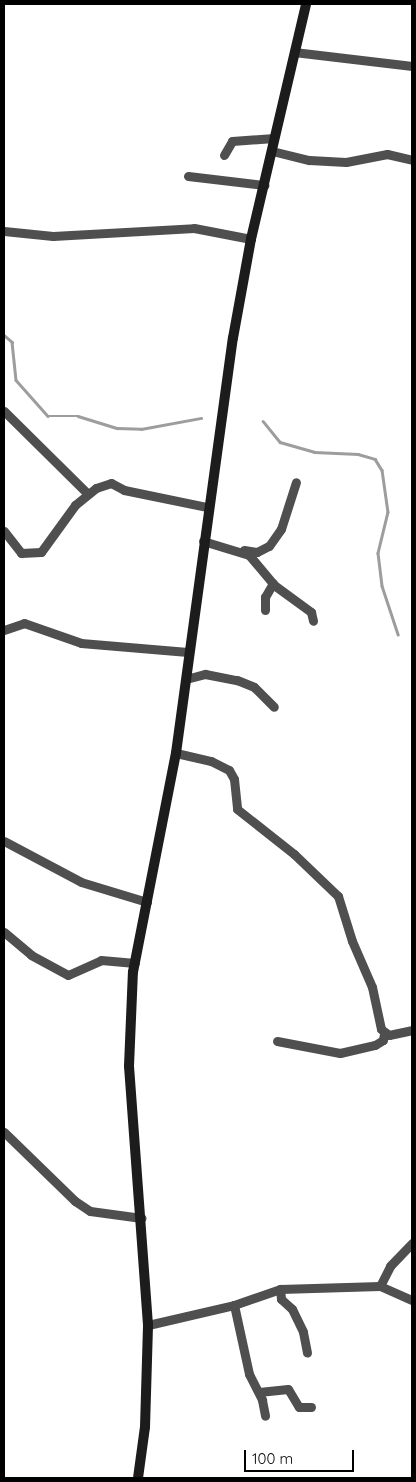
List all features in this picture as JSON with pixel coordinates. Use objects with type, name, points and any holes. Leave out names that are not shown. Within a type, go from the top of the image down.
[{"type":"main road","points":[[138,1478],[145,1428],[148,1325],[142,1218],[129,1066],[129,1018],[135,963],[176,752],[207,507],[251,240],[306,4]]},
{"type":"street","points":[[294,52],[412,66]]},
{"type":"street","points":[[224,155],[232,141],[274,138]]},
{"type":"street","points":[[272,150],[309,160],[346,162],[386,154],[412,160]]},
{"type":"street","points":[[188,176],[264,185]]},
{"type":"street","points":[[4,231],[53,236],[194,228],[251,240]]},
{"type":"street","points":[[4,411],[88,493]]},
{"type":"street","points":[[203,541],[238,550],[257,552],[269,546],[281,529],[296,482]]},
{"type":"street","points":[[4,531],[21,553],[41,552],[68,512],[88,493],[111,483],[124,490],[207,507]]},
{"type":"street","points":[[238,550],[249,555],[273,583],[307,608],[313,621]]},
{"type":"street","points":[[265,610],[265,597],[273,583]]},
{"type":"street","points":[[4,630],[12,630],[24,623],[81,643],[188,652]]},
{"type":"street","points":[[186,679],[205,674],[237,680],[254,687],[274,707]]},
{"type":"street","points":[[176,752],[212,761],[229,770],[234,778],[234,806],[237,810],[294,854],[338,896],[352,941],[369,980],[384,1034],[383,1040],[375,1046],[340,1053],[277,1041]]},
{"type":"street","points":[[4,841],[81,882],[147,902]]},
{"type":"street","points":[[4,932],[31,955],[68,975],[101,960],[135,963]]},
{"type":"street","points":[[384,1034],[412,1030]]},
{"type":"street","points":[[4,1132],[35,1159],[75,1201],[90,1211],[142,1218]]},
{"type":"street","points":[[380,1286],[390,1266],[412,1243]]},
{"type":"street","points":[[148,1325],[234,1305],[280,1289],[380,1286],[412,1300]]},
{"type":"street","points":[[280,1289],[281,1299],[292,1309],[303,1332],[307,1353]]},
{"type":"street","points":[[234,1305],[249,1374],[259,1392],[264,1416]]},
{"type":"street","points":[[259,1392],[288,1389],[299,1407],[311,1407]]},
{"type":"waterway","points":[[4,335],[12,342],[16,380],[48,416],[78,416],[117,428],[141,429],[201,418]]},
{"type":"waterway","points":[[263,421],[280,442],[314,452],[358,454],[375,459],[382,470],[388,512],[378,553],[382,586],[398,634]]}]
